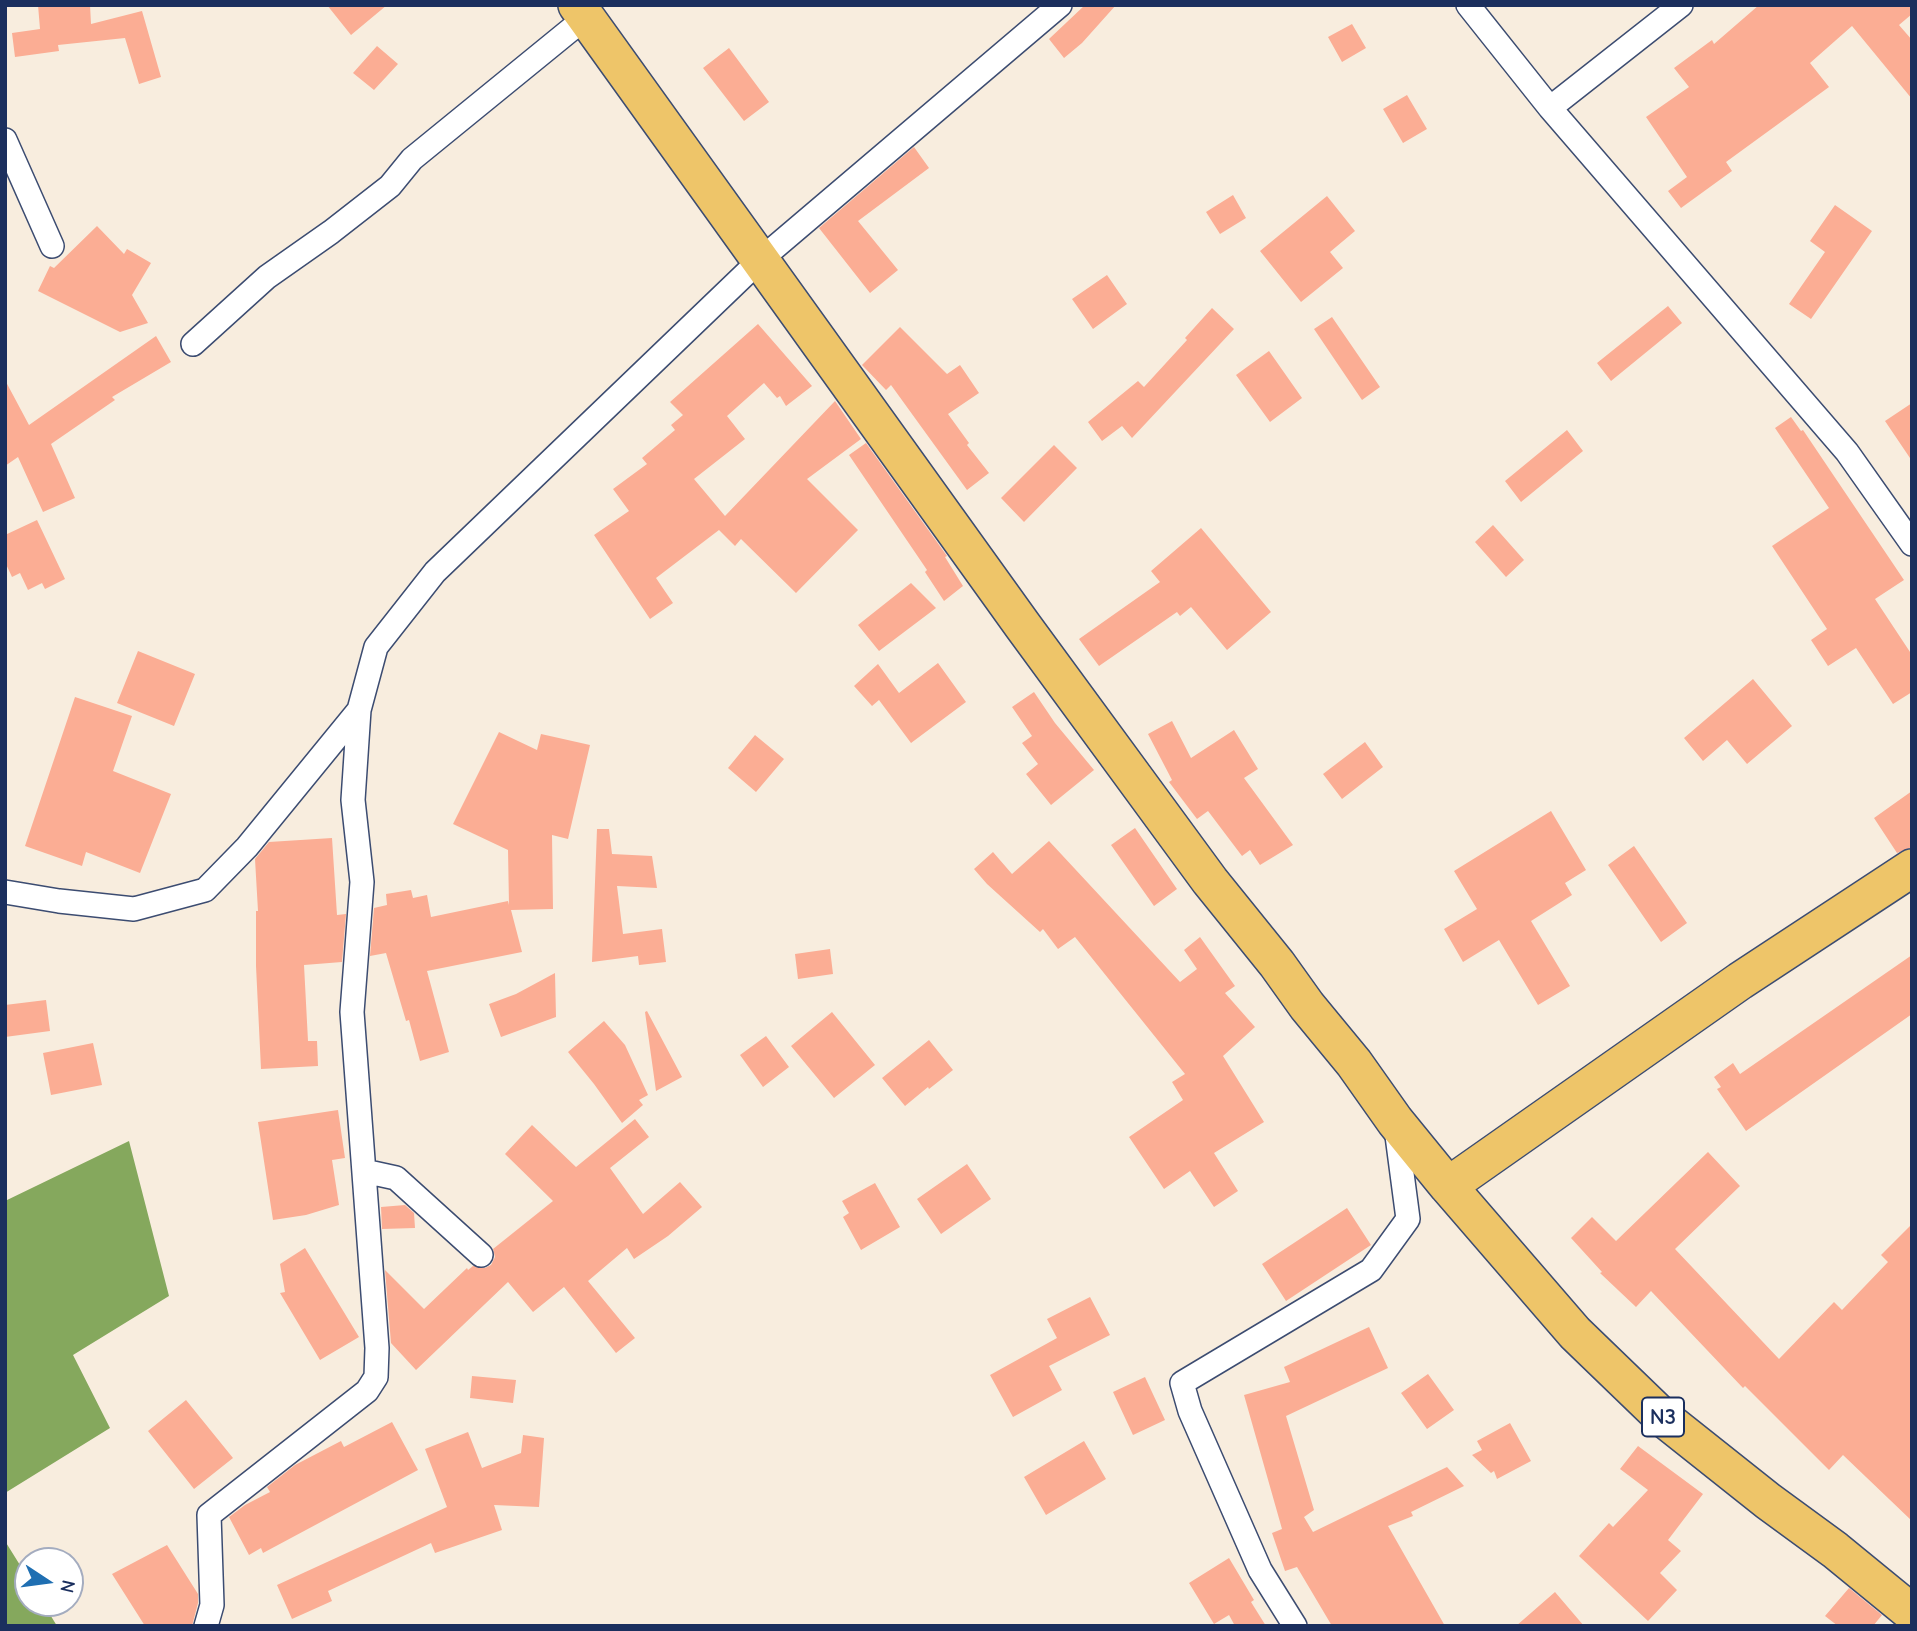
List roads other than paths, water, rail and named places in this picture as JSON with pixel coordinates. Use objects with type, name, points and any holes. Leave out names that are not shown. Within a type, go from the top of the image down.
[{"type":"main road","points":[[581,11],[1023,626],[1210,881],[1448,1186],[1740,981],[1912,868]]},
{"type":"main road","name":"N3","points":[[1448,1186],[1574,1333],[1661,1416],[1835,1550],[1912,1614]]},
{"type":"street","points":[[206,1626],[212,1605],[209,1515],[367,1391],[376,1377],[377,1348],[352,1012],[362,883],[353,800],[359,709],[376,648],[435,572],[760,260],[1060,5]]},
{"type":"street","points":[[1468,5],[1550,108],[1847,452],[1912,544]]},
{"type":"street","points":[[1550,108],[1681,5]]},
{"type":"street","points":[[193,344],[267,277],[390,186],[412,159],[581,11]]},
{"type":"street","points":[[5,140],[52,246]]},
{"type":"street","points":[[5,892],[134,909],[205,890],[247,847],[359,709]]},
{"type":"street","points":[[1295,1626],[1260,1570],[1190,1411],[1182,1383],[1371,1270],[1408,1219],[1395,1121]]},
{"type":"street","points":[[364,1171],[396,1178],[481,1255]]}]
